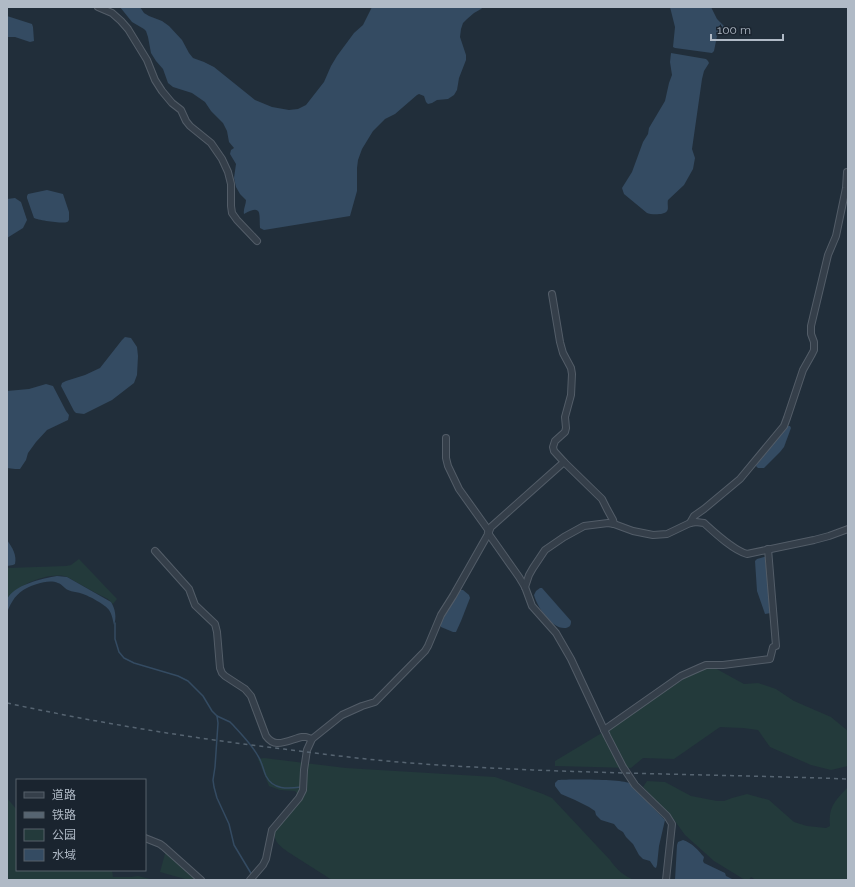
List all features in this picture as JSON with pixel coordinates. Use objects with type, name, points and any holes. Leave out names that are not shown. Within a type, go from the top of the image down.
[{"type":"street","points":[[98,7],[112,13],[128,29],[162,91],[172,103],[181,110],[190,126],[211,143],[222,159],[228,172],[231,184],[232,213],[257,240]]},
{"type":"street","points":[[690,523],[694,516],[740,479],[784,426],[802,370],[814,350],[811,326],[828,255],[836,236],[846,188],[847,172]]},
{"type":"street","points":[[552,294],[560,342],[572,374],[571,395],[565,417],[566,428],[565,432],[555,441],[553,447],[554,451],[602,499],[614,520],[614,524]]},
{"type":"street","points":[[446,438],[446,458],[448,466],[459,489],[525,587],[532,606],[556,633],[571,659],[604,730],[632,782],[667,816],[672,824],[666,880]]},
{"type":"street","points":[[250,880],[266,859],[272,830],[302,794],[307,750],[312,739],[342,715],[375,702],[425,651],[441,615],[493,524],[564,462]]},
{"type":"street","points":[[525,587],[529,575],[545,550],[557,541],[584,526],[614,524],[633,531],[653,535],[666,534],[690,523],[704,523],[732,546],[747,554],[814,540],[829,536],[848,528]]},
{"type":"street","points":[[604,730],[681,676],[706,664],[724,664],[770,659],[773,647],[776,646],[768,549]]},
{"type":"street","points":[[155,551],[189,589],[195,605],[215,624],[220,668],[222,673],[245,689],[250,696],[268,739],[277,744],[302,737],[312,739]]},
{"type":"street","points":[[146,838],[164,847],[201,880]]},
{"type":"green space","points":[[79,559],[117,599],[113,604],[108,599],[64,576],[49,576],[32,581],[17,590],[7,601],[7,568],[66,566],[71,565]]},
{"type":"green space","points":[[708,667],[713,667],[744,684],[758,683],[776,689],[794,701],[831,717],[848,731],[848,766],[831,770],[811,765],[770,747],[758,730],[720,727],[674,759],[643,758],[631,768],[555,766],[555,761],[615,725],[694,672]]},
{"type":"green space","points":[[264,758],[346,768],[495,777],[552,798],[618,869],[634,880],[332,880],[280,846],[274,836],[274,832],[301,798],[295,791],[280,790],[269,786],[258,759]]},
{"type":"green space","points":[[647,781],[665,782],[691,796],[717,801],[724,801],[747,794],[769,800],[794,822],[807,826],[826,828],[830,826],[830,814],[833,805],[848,788],[848,880],[756,880],[751,877],[749,880],[745,880],[714,861],[685,835],[675,821],[643,787]]},
{"type":"green space","points":[[7,798],[16,809],[16,871],[112,871],[113,877],[138,876],[154,880],[7,880]]},
{"type":"green space","points":[[166,850],[197,880],[185,880],[160,872]]},
{"type":"water","points":[[120,7],[140,7],[144,13],[162,21],[169,26],[182,40],[193,58],[214,67],[255,100],[272,107],[289,110],[298,109],[306,105],[324,82],[337,56],[354,33],[363,25],[372,7],[483,7],[463,23],[461,29],[460,37],[466,55],[466,60],[459,78],[457,90],[454,95],[448,99],[437,100],[428,104],[424,96],[419,94],[395,114],[385,119],[373,131],[362,149],[358,160],[357,191],[350,216],[264,230],[260,228],[260,215],[257,210],[244,214],[246,200],[236,187],[234,178],[236,164],[230,154],[231,150],[234,148],[229,142],[227,131],[223,123],[211,111],[205,102],[192,93],[173,87],[168,83],[163,69],[151,53],[146,31],[132,22]]},
{"type":"water","points":[[670,7],[711,7],[717,19],[724,26],[717,36],[714,51],[712,53],[673,47],[675,27]]},
{"type":"water","points":[[7,16],[32,24],[34,41],[30,42],[15,37],[7,37]]},
{"type":"water","points":[[671,53],[706,59],[709,63],[704,71],[702,79],[692,149],[695,158],[693,169],[684,185],[668,200],[667,211],[661,214],[652,214],[647,213],[624,194],[622,188],[632,172],[643,142],[648,134],[649,128],[665,101],[672,75],[670,62]]},
{"type":"water","points":[[47,190],[63,194],[69,212],[68,222],[45,221],[34,218],[27,196],[28,194]]},
{"type":"water","points":[[15,198],[21,202],[27,220],[23,228],[7,238],[7,199]]},
{"type":"water","points":[[125,337],[131,338],[137,347],[137,375],[134,383],[112,400],[84,414],[76,413],[61,386],[62,383],[100,368]]},
{"type":"water","points":[[46,384],[53,386],[69,415],[68,420],[47,430],[28,453],[26,460],[20,469],[7,468],[7,391],[29,389]]},
{"type":"water","points":[[787,426],[790,426],[791,428],[784,447],[764,468],[758,468],[756,466],[758,461]]},
{"type":"water","points":[[7,540],[14,551],[15,564],[7,566]]},
{"type":"water","points":[[765,557],[771,613],[765,614],[757,591],[755,561]]},
{"type":"water","points":[[57,576],[67,577],[111,602],[115,613],[114,625],[110,612],[105,606],[81,593],[70,591],[53,582],[45,582],[26,588],[18,594],[7,613],[7,600],[15,590],[44,578]]},
{"type":"water","points":[[540,588],[542,588],[571,621],[569,626],[566,628],[561,628],[546,617],[538,606],[534,595]]},
{"type":"water","points":[[460,590],[463,590],[469,595],[470,598],[456,632],[453,632],[441,627],[440,622]]},
{"type":"water","points":[[583,779],[629,783],[665,820],[656,868],[650,861],[643,859],[639,855],[633,844],[614,824],[601,820],[596,815],[595,811],[589,807],[561,794],[555,786],[555,783],[558,780]]},
{"type":"water","points":[[683,840],[692,845],[704,857],[704,863],[725,873],[726,876],[734,880],[675,880],[677,845],[678,842]]},
{"type":"waterway","points":[[115,623],[115,639],[119,652],[124,658],[134,663],[178,676],[188,681],[203,696],[212,711],[217,716],[230,722],[250,744],[256,752],[269,781],[281,788],[301,787]]},
{"type":"waterway","points":[[217,716],[218,723],[213,780],[214,787],[217,798],[229,824],[234,845],[252,875]]},
{"type":"railway","points":[[7,703],[179,735],[304,752],[382,760],[491,768],[848,779]]}]
